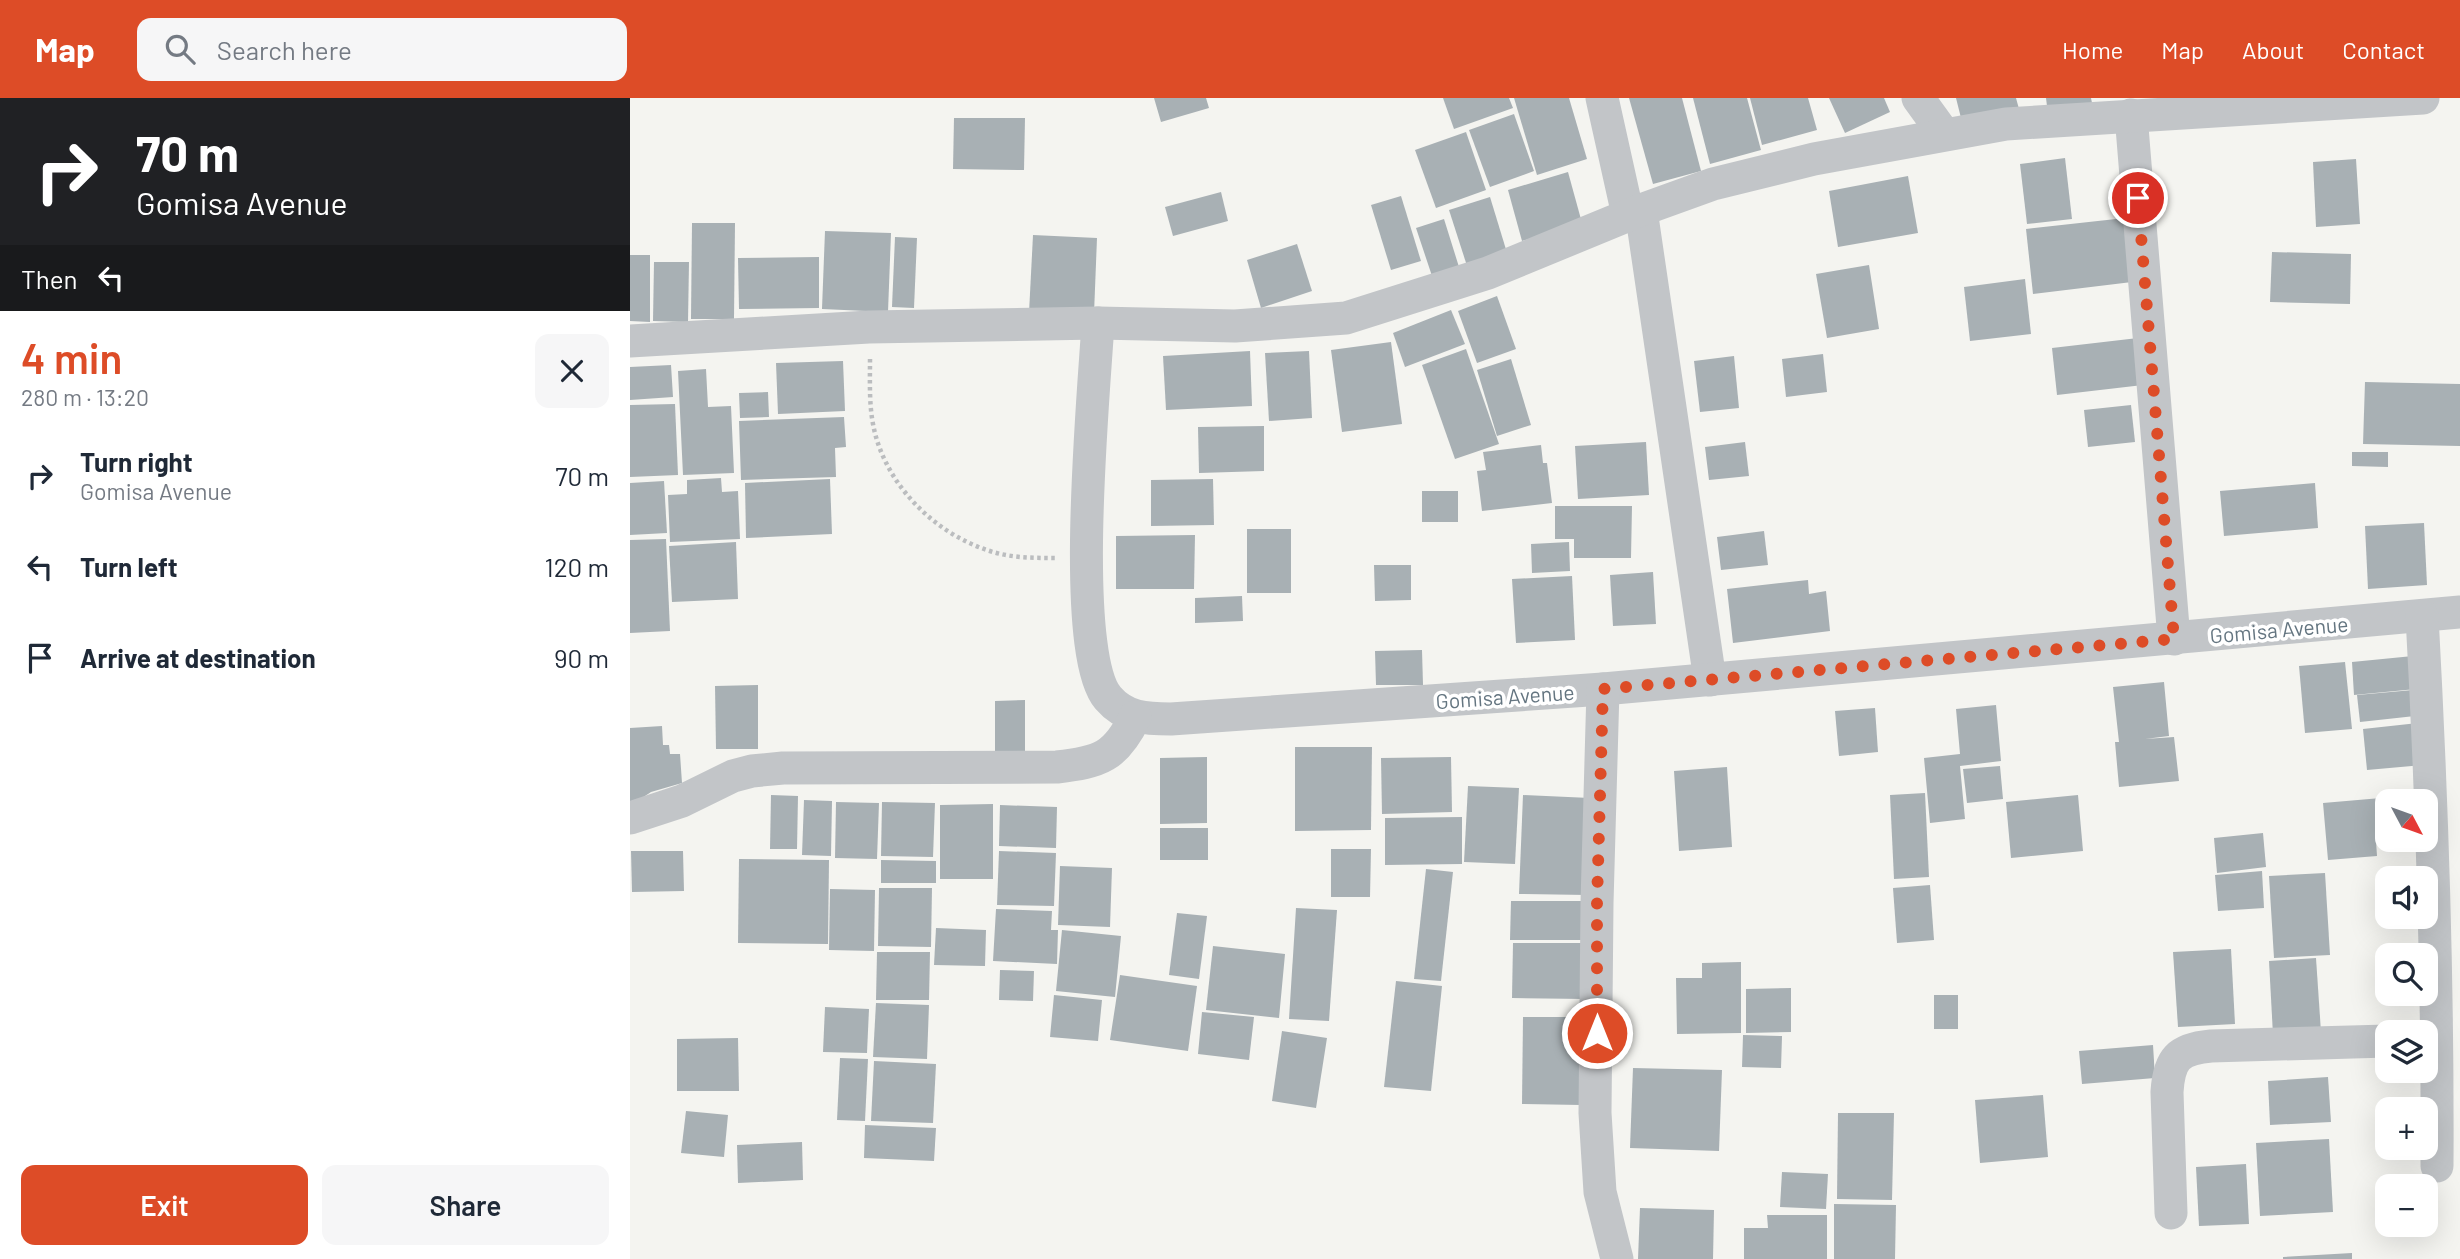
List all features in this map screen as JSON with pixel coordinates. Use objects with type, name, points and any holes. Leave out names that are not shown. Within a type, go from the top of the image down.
[{"type":"street","points":[[1602,98],[1635,212],[1710,680]]},
{"type":"street","points":[[1918,98],[1944,135]]},
{"type":"street","points":[[630,341],[869,327],[1098,323],[1235,326],[1346,318],[1488,273],[1635,212],[1713,184],[1814,159],[2006,124],[2353,100],[2423,98]]},
{"type":"street","points":[[2131,115],[2174,639]]},
{"type":"street","points":[[630,818],[682,801],[733,776],[752,771],[783,768],[1044,767],[1074,765],[1105,756],[1117,748],[1135,718],[1120,709],[1107,696],[1096,676],[1086,559],[1098,323]]},
{"type":"street","name":"Gomisa Avenue","points":[[1135,718],[1171,719],[1603,689],[2460,612]]},
{"type":"street","points":[[2422,616],[2432,802],[2432,1020]]},
{"type":"street","points":[[1603,689],[1595,1113],[1601,1192],[1617,1259]]},
{"type":"street","points":[[2171,1213],[2168,1073],[2180,1054],[2189,1049],[2211,1046],[2375,1042]]},
{"type":"street","points":[[2434,1083],[2437,1166]]},
{"type":"path","points":[[869,327],[873,426],[893,477],[916,506],[938,524],[992,552],[1027,558],[1086,559]]},
{"type":"building","points":[[1154,98],[1206,98],[1209,108],[1161,122]]},
{"type":"building","points":[[1443,98],[1509,98],[1513,108],[1454,129]]},
{"type":"building","points":[[1514,98],[1569,98],[1587,159],[1537,175]]},
{"type":"building","points":[[1629,98],[1682,98],[1701,171],[1653,184]]},
{"type":"building","points":[[1693,98],[1747,98],[1761,150],[1710,164]]},
{"type":"building","points":[[1750,98],[1808,98],[1817,130],[1762,145]]},
{"type":"building","points":[[1829,98],[1884,98],[1890,112],[1845,133]]},
{"type":"building","points":[[1956,98],[2016,98],[2019,109],[1962,122]]},
{"type":"building","points":[[2046,98],[2091,98],[2092,103],[2047,106]]},
{"type":"building","points":[[1514,114],[1534,171],[1490,187],[1469,130]]},
{"type":"building","points":[[954,118],[1025,118],[1024,170],[953,169]]},
{"type":"building","points":[[1466,132],[1486,190],[1436,208],[1415,150]]},
{"type":"building","points":[[2065,158],[2072,219],[2027,224],[2020,164]]},
{"type":"building","points":[[2356,159],[2360,224],[2316,227],[2313,162]]},
{"type":"building","points":[[1568,172],[1582,223],[1522,241],[1508,190]]},
{"type":"building","points":[[1908,176],[1918,233],[1838,247],[1829,191]]},
{"type":"building","points":[[1221,192],[1228,221],[1173,236],[1165,207]]},
{"type":"building","points":[[1401,196],[1421,261],[1391,270],[1371,205]]},
{"type":"building","points":[[1490,197],[1508,256],[1468,269],[1449,210]]},
{"type":"building","points":[[2125,218],[2132,282],[2033,294],[2026,229]]},
{"type":"building","points":[[1444,219],[1459,267],[1432,276],[1416,228]]},
{"type":"building","points":[[692,223],[735,223],[734,319],[691,319]]},
{"type":"building","points":[[825,231],[891,233],[888,312],[822,309]]},
{"type":"building","points":[[1033,235],[1097,238],[1094,314],[1029,313]]},
{"type":"building","points":[[895,237],[917,238],[914,308],[892,307]]},
{"type":"building","points":[[1297,244],[1312,291],[1261,308],[1247,260]]},
{"type":"building","points":[[2272,252],[2351,254],[2350,304],[2270,302]]},
{"type":"building","points":[[630,255],[650,255],[650,322],[630,321]]},
{"type":"building","points":[[819,257],[819,308],[739,309],[738,258]]},
{"type":"building","points":[[654,262],[689,262],[688,322],[653,321]]},
{"type":"building","points":[[1869,265],[1879,329],[1827,338],[1816,274]]},
{"type":"building","points":[[2025,279],[2031,334],[1970,341],[1964,287]]},
{"type":"building","points":[[1497,296],[1516,349],[1477,363],[1458,311]]},
{"type":"building","points":[[1451,310],[1465,344],[1405,367],[1393,333]]},
{"type":"building","points":[[2138,338],[2143,385],[2057,395],[2052,348]]},
{"type":"building","points":[[1391,342],[1402,424],[1342,432],[1331,350]]},
{"type":"building","points":[[1466,349],[1499,444],[1455,459],[1422,365]]},
{"type":"building","points":[[1250,351],[1252,406],[1166,410],[1163,356]]},
{"type":"building","points":[[1309,351],[1312,418],[1269,421],[1265,353]]},
{"type":"building","points":[[1823,354],[1827,392],[1786,397],[1782,359]]},
{"type":"building","points":[[1734,356],[1739,408],[1700,412],[1694,361]]},
{"type":"building","points":[[1511,359],[1531,425],[1497,436],[1477,370]]},
{"type":"building","points":[[843,361],[845,411],[778,414],[776,363]]},
{"type":"building","points":[[671,365],[673,397],[630,400],[630,367]]},
{"type":"building","points":[[706,369],[708,407],[731,406],[734,473],[683,475],[678,371]]},
{"type":"building","points":[[2365,382],[2460,384],[2460,446],[2363,444]]},
{"type":"building","points":[[768,392],[769,417],[740,418],[739,393]]},
{"type":"building","points":[[675,404],[678,475],[630,477],[630,405]]},
{"type":"building","points":[[2131,405],[2135,442],[2088,447],[2084,410]]},
{"type":"building","points":[[844,417],[846,447],[835,448],[836,477],[741,480],[739,421]]},
{"type":"building","points":[[1264,426],[1264,471],[1199,473],[1198,427]]},
{"type":"building","points":[[1646,442],[1649,495],[1578,499],[1575,446]]},
{"type":"building","points":[[1745,442],[1749,476],[1709,480],[1705,447]]},
{"type":"building","points":[[1541,445],[1543,463],[1547,463],[1552,503],[1482,511],[1477,471],[1486,470],[1483,452]]},
{"type":"building","points":[[2352,452],[2388,452],[2388,467],[2352,466]]},
{"type":"building","points":[[721,478],[722,492],[738,491],[740,539],[670,542],[668,495],[687,494],[687,480]]},
{"type":"building","points":[[830,479],[832,534],[746,538],[745,483]]},
{"type":"building","points":[[1213,479],[1214,525],[1151,526],[1151,480]]},
{"type":"building","points":[[664,481],[667,533],[630,535],[630,483]]},
{"type":"building","points":[[2315,483],[2318,528],[2224,536],[2220,491]]},
{"type":"building","points":[[1422,491],[1458,491],[1458,522],[1422,522]]},
{"type":"building","points":[[1555,506],[1632,506],[1631,558],[1574,558],[1574,539],[1555,539]]},
{"type":"building","points":[[2424,523],[2427,585],[2368,589],[2365,526]]},
{"type":"building","points":[[1247,529],[1291,529],[1291,593],[1247,593]]},
{"type":"building","points":[[1764,531],[1768,565],[1721,570],[1717,537]]},
{"type":"building","points":[[1195,535],[1194,589],[1116,589],[1116,536]]},
{"type":"building","points":[[666,539],[670,631],[630,633],[630,540]]},
{"type":"building","points":[[736,542],[738,599],[672,602],[669,546]]},
{"type":"building","points":[[1569,542],[1570,571],[1532,573],[1531,544]]},
{"type":"building","points":[[1374,565],[1411,565],[1411,600],[1375,601]]},
{"type":"building","points":[[1653,572],[1656,624],[1613,626],[1610,575]]},
{"type":"building","points":[[1572,576],[1575,640],[1516,643],[1512,579]]},
{"type":"building","points":[[1808,580],[1809,594],[1826,591],[1830,631],[1733,643],[1727,589]]},
{"type":"building","points":[[1242,596],[1243,621],[1195,623],[1195,598]]},
{"type":"building","points":[[1422,650],[1423,685],[1376,685],[1375,651]]},
{"type":"building","points":[[2413,656],[2416,689],[2354,695],[2352,662]]},
{"type":"building","points":[[2345,662],[2352,729],[2305,733],[2299,666]]},
{"type":"building","points":[[2164,682],[2169,736],[2145,739],[2174,737],[2179,781],[2119,787],[2115,742],[2119,742],[2113,687]]},
{"type":"building","points":[[758,685],[758,749],[716,749],[715,686]]},
{"type":"building","points":[[2413,690],[2415,716],[2360,722],[2357,695]]},
{"type":"building","points":[[1025,700],[1025,761],[995,762],[995,701]]},
{"type":"building","points":[[1996,705],[2001,761],[1960,766],[1965,819],[1930,823],[1924,758],[1960,754],[1956,709]]},
{"type":"building","points":[[1875,708],[1878,752],[1839,756],[1835,711]]},
{"type":"building","points":[[2418,723],[2423,765],[2367,770],[2363,729]]},
{"type":"building","points":[[662,726],[663,745],[669,745],[670,754],[680,754],[682,783],[651,792],[636,802],[630,802],[630,728]]},
{"type":"building","points":[[1295,747],[1372,747],[1371,830],[1295,831]]},
{"type":"building","points":[[1207,757],[1207,823],[1160,824],[1160,758]]},
{"type":"building","points":[[1451,757],[1452,812],[1382,814],[1381,758]]},
{"type":"building","points":[[2000,766],[2003,799],[1967,803],[1963,769]]},
{"type":"building","points":[[1727,767],[1732,847],[1679,851],[1674,771]]},
{"type":"building","points":[[1468,786],[1519,788],[1515,864],[1464,862]]},
{"type":"building","points":[[1925,793],[1929,877],[1894,879],[1890,795]]},
{"type":"building","points":[[771,795],[798,796],[797,849],[770,849]]},
{"type":"building","points":[[1523,795],[1590,798],[1587,895],[1519,894]]},
{"type":"building","points":[[2078,795],[2083,851],[2011,858],[2006,802]]},
{"type":"building","points":[[2375,799],[2377,856],[2328,860],[2323,803]]},
{"type":"building","points":[[804,800],[832,801],[831,856],[802,855]]},
{"type":"building","points":[[836,802],[879,803],[877,859],[835,858]]},
{"type":"building","points":[[882,802],[935,803],[933,857],[881,856]]},
{"type":"building","points":[[993,804],[993,879],[940,879],[940,805]]},
{"type":"building","points":[[1000,805],[1057,807],[1056,848],[999,846]]},
{"type":"building","points":[[1462,817],[1462,864],[1385,865],[1385,818]]},
{"type":"building","points":[[1160,828],[1208,828],[1208,860],[1160,860]]},
{"type":"building","points":[[2263,833],[2266,867],[2217,873],[2214,838]]},
{"type":"building","points":[[1331,849],[1371,849],[1370,897],[1331,897]]},
{"type":"building","points":[[631,851],[683,851],[684,891],[632,892]]},
{"type":"building","points":[[999,851],[1056,853],[1054,906],[997,905]]},
{"type":"building","points":[[739,859],[829,860],[828,944],[738,943]]},
{"type":"building","points":[[881,860],[936,861],[936,883],[881,883]]},
{"type":"building","points":[[1060,866],[1112,868],[1110,927],[1058,925]]},
{"type":"building","points":[[1426,869],[1453,872],[1441,981],[1414,979]]},
{"type":"building","points":[[2262,871],[2264,908],[2218,911],[2215,875]]},
{"type":"building","points":[[2325,873],[2330,955],[2274,958],[2269,876]]},
{"type":"building","points":[[1930,885],[1934,940],[1897,943],[1893,888]]},
{"type":"building","points":[[879,888],[932,888],[931,947],[878,946]]},
{"type":"building","points":[[830,889],[875,890],[874,951],[829,950]]},
{"type":"building","points":[[1511,901],[1584,901],[1584,940],[1510,940]]},
{"type":"building","points":[[1296,908],[1337,910],[1329,1021],[1289,1019]]},
{"type":"building","points":[[996,909],[1052,911],[1051,930],[1058,930],[1057,964],[993,961]]},
{"type":"building","points":[[1177,913],[1207,916],[1199,979],[1169,975]]},
{"type":"building","points":[[936,928],[986,930],[985,966],[934,965]]},
{"type":"building","points":[[1062,930],[1121,936],[1115,997],[1056,991]]},
{"type":"building","points":[[1513,943],[1587,943],[1586,999],[1512,998]]},
{"type":"building","points":[[1213,946],[1285,954],[1279,1018],[1206,1010]]},
{"type":"building","points":[[2231,949],[2235,1024],[2178,1027],[2173,952]]},
{"type":"building","points":[[877,952],[930,952],[929,1000],[876,1000]]},
{"type":"building","points":[[2316,958],[2321,1032],[2273,1035],[2269,961]]},
{"type":"building","points":[[1741,962],[1741,1033],[1677,1034],[1676,978],[1702,978],[1702,963]]},
{"type":"building","points":[[1000,970],[1034,971],[1033,1001],[999,1000]]},
{"type":"building","points":[[1120,975],[1197,986],[1188,1051],[1110,1040]]},
{"type":"building","points":[[1396,981],[1442,986],[1431,1091],[1384,1087]]},
{"type":"building","points":[[1791,988],[1791,1032],[1746,1033],[1746,989]]},
{"type":"building","points":[[1054,995],[1102,1000],[1098,1041],[1050,1037]]},
{"type":"building","points":[[1934,995],[1958,995],[1958,1029],[1934,1029]]},
{"type":"building","points":[[876,1003],[929,1005],[927,1059],[873,1057]]},
{"type":"building","points":[[825,1007],[869,1009],[867,1053],[823,1052]]},
{"type":"building","points":[[1202,1012],[1254,1017],[1249,1060],[1198,1054]]},
{"type":"building","points":[[1523,1017],[1582,1017],[1581,1105],[1522,1104]]},
{"type":"building","points":[[1282,1031],[1327,1038],[1316,1108],[1272,1101]]},
{"type":"building","points":[[1743,1035],[1782,1036],[1781,1068],[1742,1067]]},
{"type":"building","points":[[738,1038],[739,1091],[677,1091],[677,1039]]},
{"type":"building","points":[[2153,1045],[2155,1078],[2082,1084],[2079,1051]]},
{"type":"building","points":[[840,1058],[868,1059],[865,1121],[837,1120]]},
{"type":"building","points":[[874,1061],[936,1064],[933,1123],[871,1121]]},
{"type":"building","points":[[1633,1068],[1722,1070],[1719,1151],[1630,1148]]},
{"type":"building","points":[[2328,1077],[2331,1122],[2270,1125],[2268,1081]]},
{"type":"building","points":[[2043,1095],[2048,1157],[1980,1163],[1975,1100]]},
{"type":"building","points":[[686,1111],[728,1115],[724,1157],[681,1153]]},
{"type":"building","points":[[1838,1113],[1894,1113],[1892,1200],[1837,1199]]},
{"type":"building","points":[[865,1125],[936,1128],[934,1161],[864,1158]]},
{"type":"building","points":[[2329,1139],[2333,1212],[2260,1216],[2256,1143]]},
{"type":"building","points":[[802,1142],[803,1180],[738,1183],[737,1145]]},
{"type":"building","points":[[2246,1164],[2249,1224],[2199,1226],[2196,1167]]},
{"type":"building","points":[[1782,1172],[1828,1174],[1826,1209],[1780,1207]]},
{"type":"building","points":[[1834,1204],[1896,1205],[1895,1259],[1834,1259]]},
{"type":"building","points":[[1640,1208],[1714,1210],[1713,1259],[1638,1259]]},
{"type":"building","points":[[1767,1215],[1827,1215],[1827,1259],[1744,1259],[1744,1228],[1768,1228]]},
{"type":"building","points":[[2352,1253],[2352,1259],[2283,1259],[2283,1257]]},
{"type":"route","points":[[1597,1033],[1597,903],[1603,689],[2174,639],[2138,198]]}]
